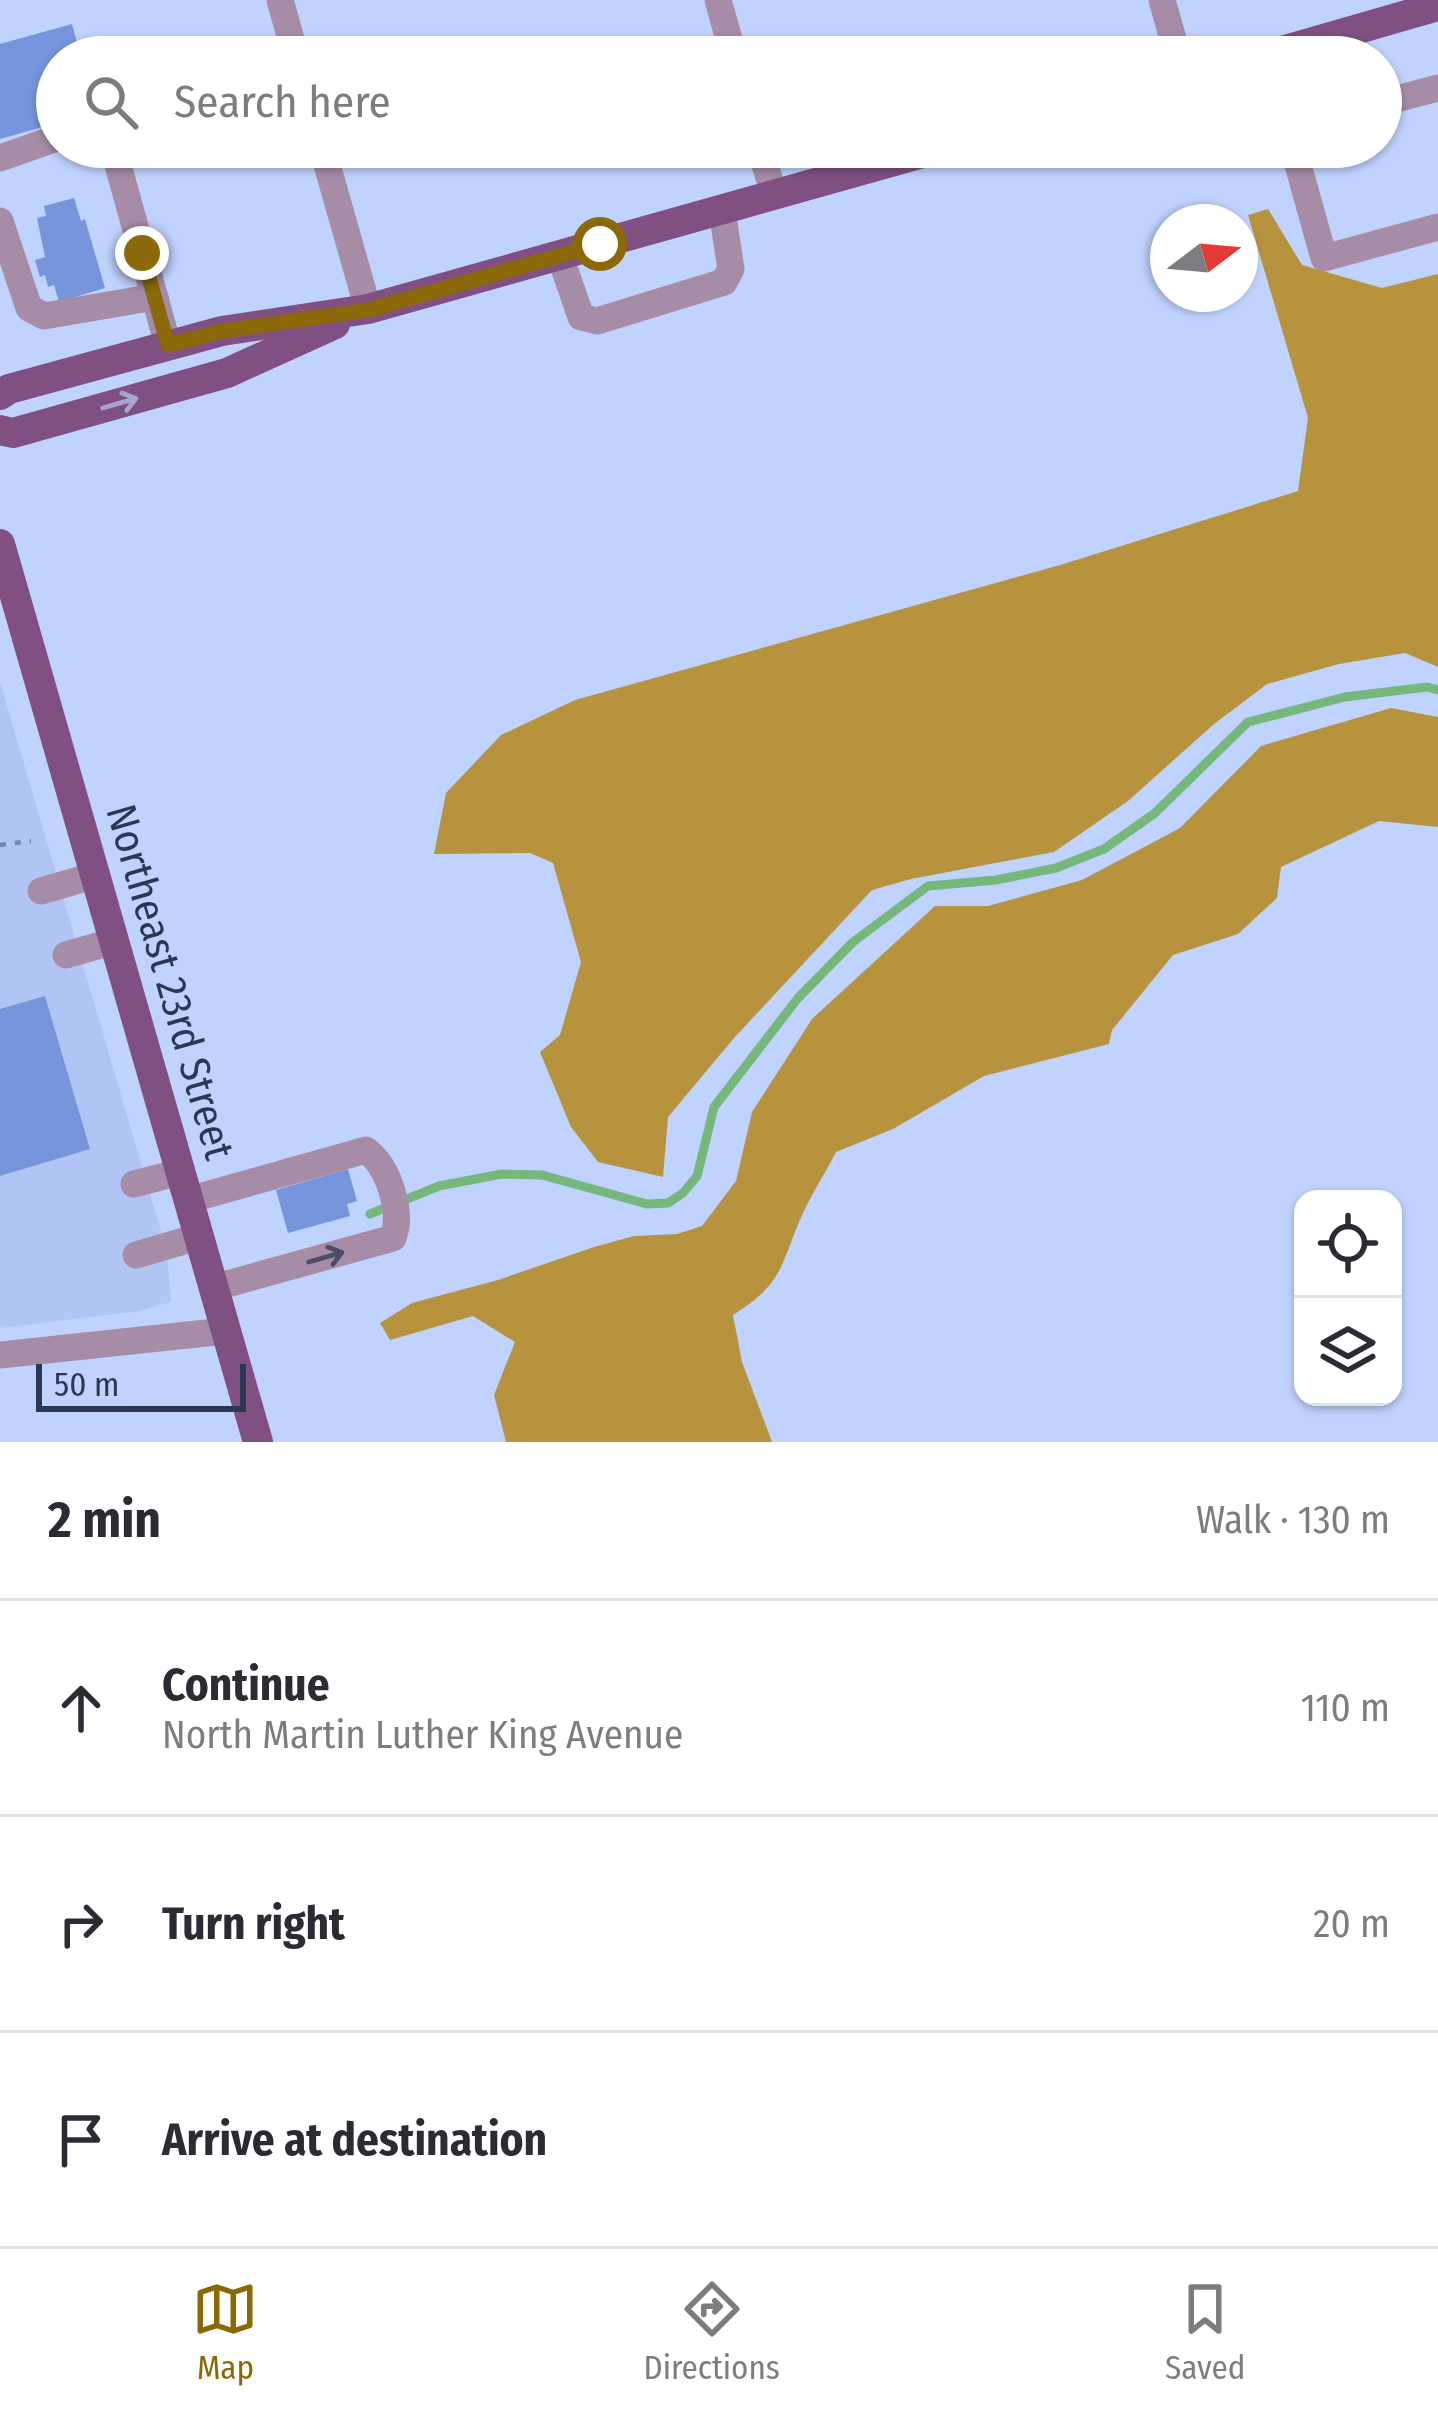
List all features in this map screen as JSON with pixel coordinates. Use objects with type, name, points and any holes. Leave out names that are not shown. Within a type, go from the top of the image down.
[{"type":"main road","points":[[1336,36],[1438,6]]},
{"type":"main road","points":[[0,395],[222,331],[368,310],[870,168]]},
{"type":"main road","points":[[0,430],[13,434],[227,373],[368,310]]},
{"type":"main road","name":"Northeast 23rd Street","points":[[0,544],[258,1442]]},
{"type":"street","points":[[280,0],[290,36]]},
{"type":"street","points":[[718,0],[728,36]]},
{"type":"street","points":[[1162,0],[1172,36]]},
{"type":"street","points":[[1402,97],[1438,88]]},
{"type":"street","points":[[0,158],[36,145]]},
{"type":"street","points":[[119,168],[168,345]]},
{"type":"street","points":[[328,168],[368,310]]},
{"type":"street","points":[[766,168],[774,195]]},
{"type":"street","points":[[1298,168],[1324,258],[1438,227]]},
{"type":"street","points":[[560,256],[580,316],[598,321],[724,281],[731,269],[722,210]]},
{"type":"street","points":[[0,221],[29,308],[44,316],[155,297]]},
{"type":"street","points":[[41,891],[96,875]]},
{"type":"street","points":[[66,955],[114,941]]},
{"type":"street","points":[[134,1184],[184,1186],[366,1150],[380,1160],[399,1221],[393,1238],[213,1288]]},
{"type":"street","points":[[136,1255],[198,1237]]},
{"type":"street","points":[[0,1355],[225,1331]]},
{"type":"path","points":[[0,845],[31,841]]},
{"type":"shaded area","points":[[1268,209],[1302,265],[1382,288],[1438,274],[1438,667],[1405,653],[1339,664],[1267,684],[1128,801],[1054,852],[872,890],[734,1038],[668,1117],[663,1177],[598,1162],[571,1127],[540,1052],[560,1035],[581,962],[553,863],[530,853],[434,854],[446,793],[501,735],[575,700],[1060,565],[1298,491],[1308,418],[1258,249],[1258,212]]},
{"type":"shaded area","points":[[0,682],[167,1252],[171,1302],[139,1311],[0,1328]]},
{"type":"shaded area","points":[[1391,708],[1438,717],[1438,827],[1379,821],[1281,867],[1277,898],[1238,934],[1173,955],[1112,1030],[1109,1044],[984,1076],[893,1129],[836,1152],[776,1275],[761,1294],[733,1315],[742,1362],[772,1442],[506,1442],[494,1395],[515,1342],[473,1316],[390,1340],[380,1323],[412,1303],[634,1236],[677,1234],[702,1226],[736,1181],[752,1112],[812,1019],[935,906],[988,906],[1082,880],[1180,828],[1261,746]]},
{"type":"building","points":[[72,24],[75,36],[36,36],[36,129],[0,139],[0,44]]},
{"type":"building","points":[[74,198],[105,288],[59,302],[54,285],[48,287],[45,275],[40,277],[35,260],[45,257],[37,218],[46,216],[44,206]]},
{"type":"building","points":[[45,996],[90,1149],[0,1176],[0,1009]]},
{"type":"building","points":[[348,1169],[357,1201],[347,1204],[350,1216],[288,1233],[276,1190]]},
{"type":"waterway","points":[[370,1214],[439,1186],[502,1174],[542,1175],[647,1204],[668,1203],[697,1176],[714,1107],[798,998],[853,942],[928,886],[1056,868],[1104,849],[1155,813],[1248,722],[1345,697],[1427,687],[1438,690]]},
{"type":"route","points":[[142,253],[168,345],[222,331],[368,310],[600,244]]}]
